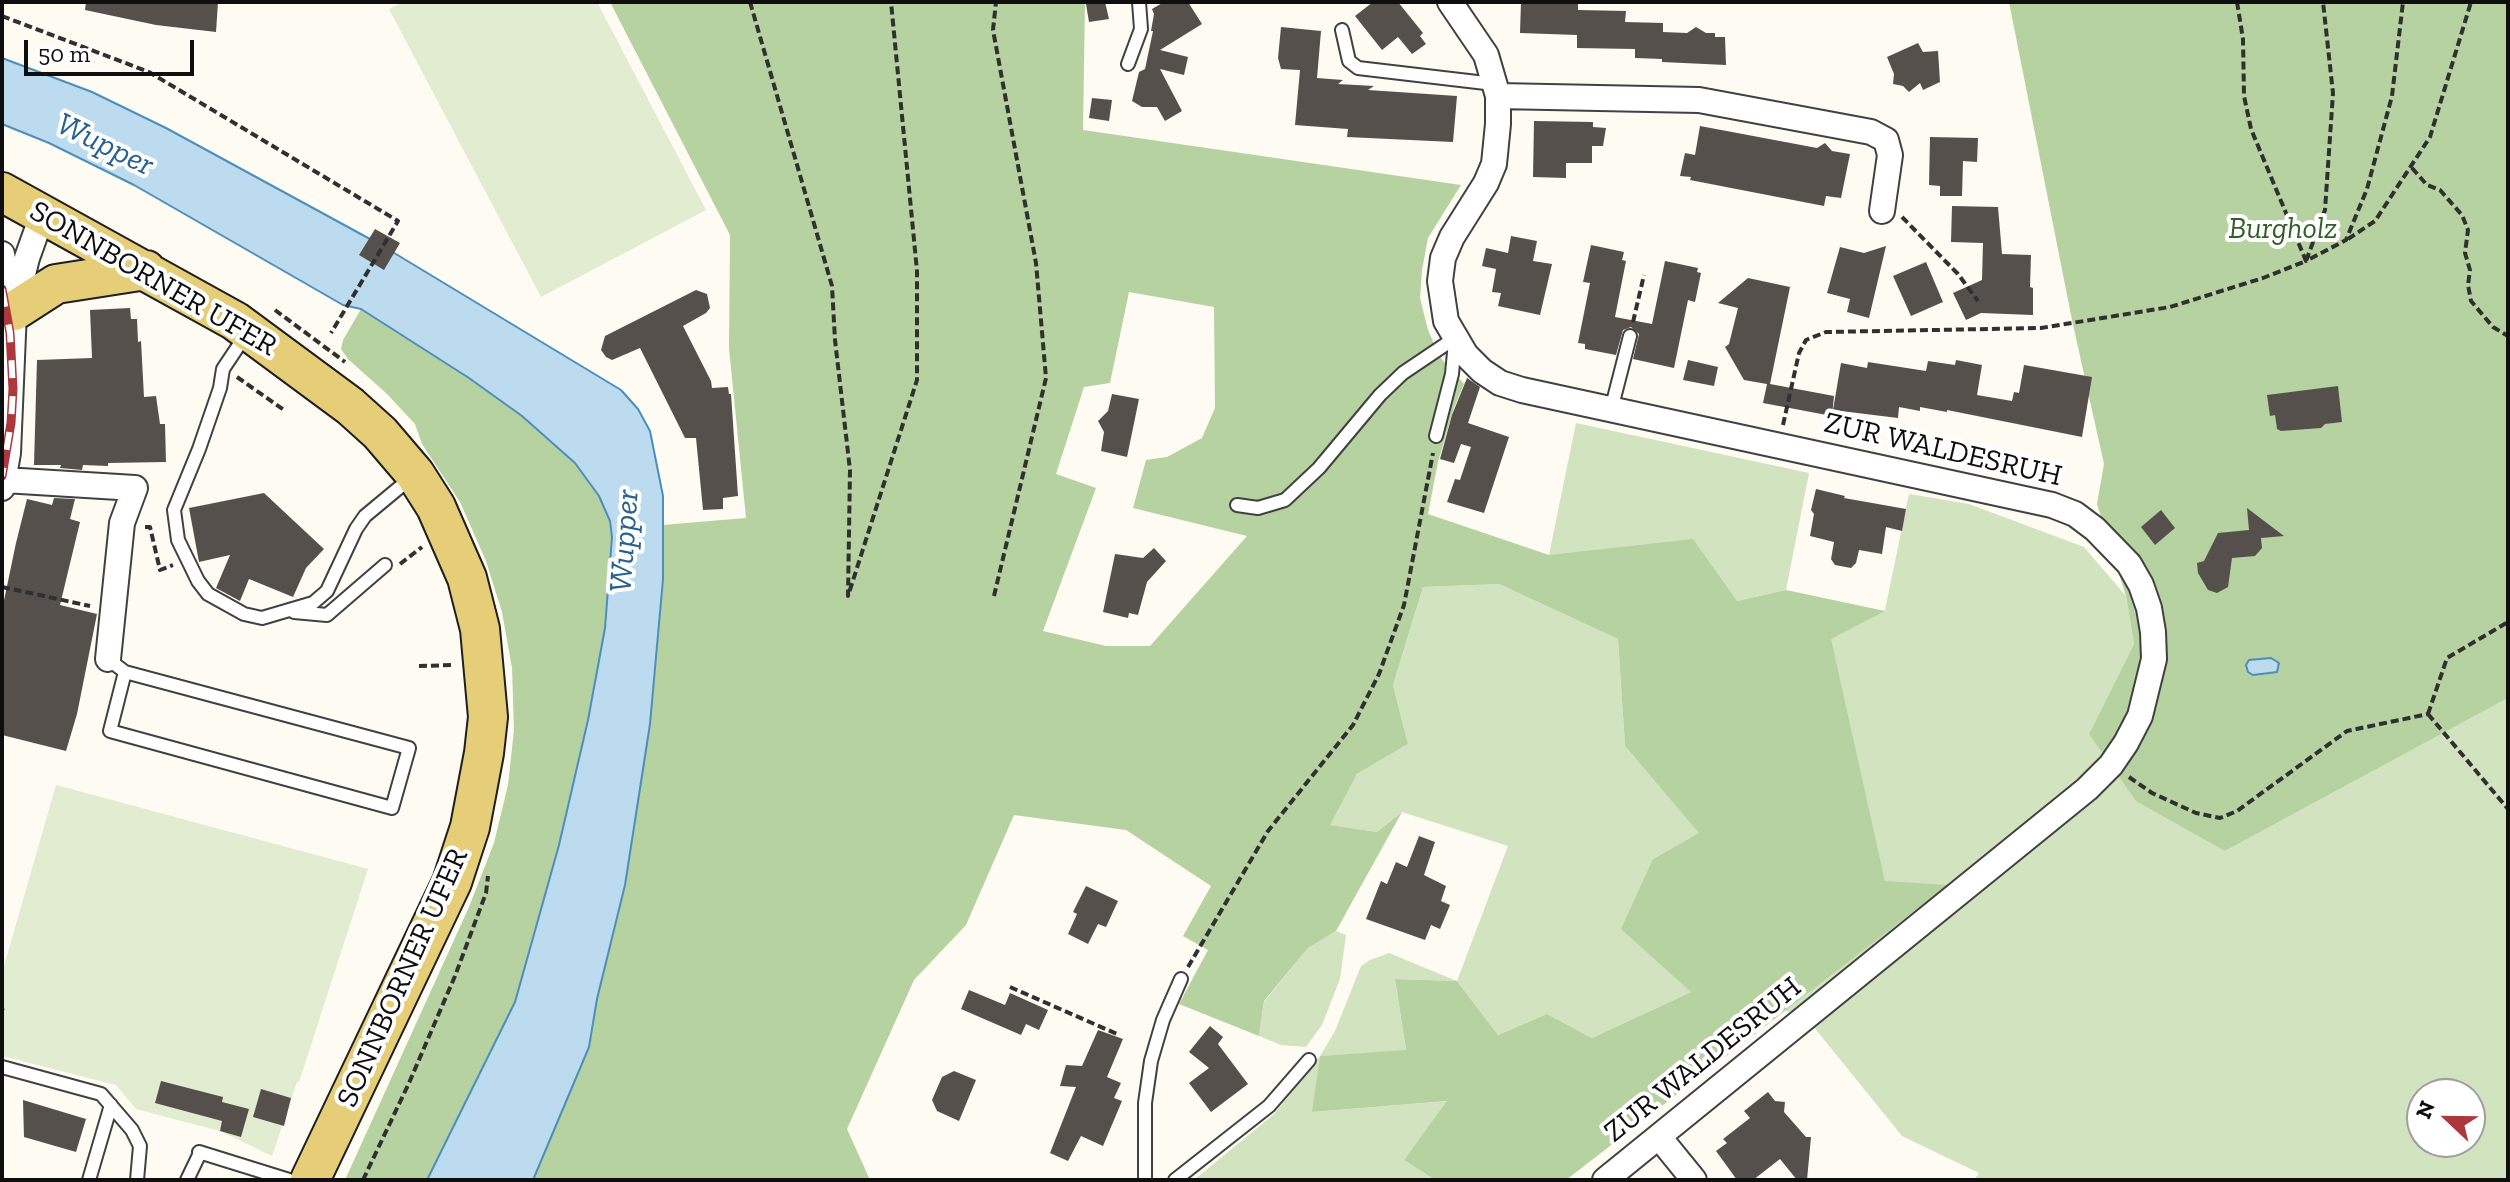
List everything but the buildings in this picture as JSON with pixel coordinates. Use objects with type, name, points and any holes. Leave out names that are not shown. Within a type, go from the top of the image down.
[{"type":"main road","name":"SONNBORNER UFER","points":[[2,192],[249,330],[307,372],[380,433],[415,474],[446,528],[474,601],[488,717],[474,810],[452,882],[310,1180]]},
{"type":"main road","points":[[9,330],[56,284],[146,270]]},
{"type":"street","name":"ZUR WALDESRUH","points":[[1450,2],[1486,55],[1497,90],[1494,164],[1486,183],[1452,237],[1443,258],[1440,281],[1446,321],[1466,355],[1482,371],[1500,383],[1522,390],[2052,505],[2075,514],[2114,546],[2129,564],[2145,597],[2153,632],[2154,659],[2140,716],[2111,765],[2087,789],[1605,1180]]},
{"type":"street","points":[[1497,90],[1699,100],[1871,132],[1886,140],[1890,155],[1882,211]]},
{"type":"street","points":[[9,330],[43,213]]},
{"type":"street","points":[[2,254],[9,330],[3,484],[135,488],[122,523],[116,666]]},
{"type":"street","points":[[1659,1137],[1694,1180]]},
{"type":"lane","points":[[1128,64],[1141,29],[1139,2]]},
{"type":"lane","points":[[1342,30],[1349,61],[1358,68],[1497,90]]},
{"type":"lane","points":[[249,330],[223,369],[220,388],[199,449],[174,510],[178,540],[198,581],[208,594],[244,614],[262,618],[313,603],[327,591],[347,546],[365,516],[415,474]]},
{"type":"lane","points":[[1611,410],[1630,336]]},
{"type":"lane","points":[[1436,436],[1452,374],[1455,338]]},
{"type":"lane","points":[[1237,505],[1258,508],[1285,500],[1319,468],[1380,395],[1403,373],[1455,338]]},
{"type":"lane","points":[[290,612],[327,615],[387,569]]},
{"type":"lane","points":[[116,666],[409,748],[392,808],[110,731],[116,666]]},
{"type":"lane","points":[[1145,1180],[1145,1103],[1151,1061],[1163,1020],[1181,979]]},
{"type":"lane","points":[[1175,1180],[1269,1106],[1309,1060]]},
{"type":"lane","points":[[2,1067],[101,1094],[132,1130],[140,1146],[137,1180]]},
{"type":"lane","points":[[89,1180],[111,1105]]},
{"type":"lane","points":[[187,1180],[200,1152],[289,1180]]},
{"type":"path","points":[[750,2],[832,286],[850,470],[848,596],[917,380],[917,271],[891,2]]},
{"type":"path","points":[[994,596],[1046,378],[1036,263],[993,30],[996,2]]},
{"type":"path","points":[[2237,2],[2243,39],[2244,96],[2251,129],[2306,261]]},
{"type":"path","points":[[2306,261],[2325,210],[2333,93],[2323,2]]},
{"type":"path","points":[[2346,240],[2367,189],[2392,96],[2403,2]]},
{"type":"path","points":[[1778,446],[1799,353],[1806,340],[1826,332],[2041,328],[2170,307],[2263,278],[2306,261],[2346,240],[2375,221],[2430,137],[2471,2]]},
{"type":"path","points":[[2,16],[149,72],[398,221],[331,333]]},
{"type":"path","points":[[2412,167],[2427,185],[2440,190],[2462,215],[2468,230],[2465,253],[2470,270],[2468,285],[2471,301],[2493,327],[2508,336]]},
{"type":"path","points":[[1882,211],[1904,217],[1958,274],[1978,301]]},
{"type":"path","points":[[1630,336],[1644,275]]},
{"type":"path","points":[[246,382],[284,410]]},
{"type":"path","points":[[1181,979],[1268,831],[1353,725],[1379,674],[1404,605],[1436,436]]},
{"type":"path","points":[[387,569],[446,528]]},
{"type":"path","points":[[152,535],[158,561]]},
{"type":"path","points":[[2,587],[90,606]]},
{"type":"path","points":[[2428,714],[2447,658],[2508,622]]},
{"type":"path","points":[[2111,765],[2152,793],[2196,813],[2220,818],[2237,811],[2347,731],[2428,714]]},
{"type":"path","points":[[2428,714],[2508,809]]},
{"type":"path","points":[[363,1180],[455,976],[486,893],[489,868]]},
{"type":"path","points":[[1010,987],[1117,1034]]},
{"type":"green space","points":[[403,2],[597,2],[706,210],[541,297],[389,9]]},
{"type":"green space","points":[[610,2],[1085,2],[1083,130],[1461,185],[1428,238],[1422,270],[1420,298],[1428,330],[1439,356],[1464,384],[1438,462],[1428,514],[1549,555],[1693,539],[1737,601],[1786,590],[1885,611],[1831,639],[1885,881],[1948,885],[1566,1180],[1435,1180],[1404,1160],[1447,1101],[1312,1112],[1320,1056],[1406,1050],[1395,979],[1457,981],[1498,1035],[1547,1014],[1592,1038],[1691,992],[1621,929],[1653,859],[1699,833],[1625,746],[1618,639],[1499,584],[1423,587],[1393,685],[1408,744],[1357,774],[1330,825],[1377,832],[1402,812],[1336,931],[1308,948],[1264,1001],[1259,1036],[1179,1004],[1208,950],[1183,936],[1211,886],[1126,830],[1014,815],[966,925],[914,980],[847,1129],[870,1180],[533,1180],[589,1047],[597,999],[625,885],[650,724],[663,579],[663,525],[746,518],[729,348],[730,235]],"holes":[[[1129,292],[1214,307],[1215,408],[1202,438],[1167,457],[1146,460],[1133,508],[1247,536],[1150,646],[1106,646],[1043,631],[1096,488],[1056,474],[1084,387],[1110,383]]]},
{"type":"green space","name":"Burgholz","points":[[2009,2],[2508,2],[2508,698],[2225,851],[2136,801],[2089,734],[2134,644],[2126,596],[2097,504],[2104,464]]},
{"type":"green space","points":[[361,309],[522,416],[575,463],[599,496],[610,521],[612,537],[605,628],[588,720],[559,845],[515,1002],[427,1180],[345,1180],[469,907],[494,843],[508,785],[514,730],[512,668],[502,612],[486,561],[460,502],[422,444],[415,424],[341,349]]},
{"type":"green space","points":[[1576,423],[1809,473],[1786,590],[1737,601],[1549,555]]},
{"type":"green space","points":[[1909,494],[1969,504],[2084,547],[2126,596],[2134,644],[2089,734],[2225,851],[2508,698],[2508,1180],[1974,1180],[1979,1173],[1902,1136],[1813,1026],[1785,1010],[1947,886],[1885,882],[1830,638],[1885,610]]},
{"type":"green space","points":[[1499,584],[1618,639],[1625,746],[1700,833],[1653,859],[1691,992],[1592,1038],[1547,1014],[1498,1035],[1457,981],[1508,846],[1402,812],[1377,832],[1329,825],[1357,774],[1408,744],[1393,685],[1423,587]]},
{"type":"green space","points":[[56,785],[368,869],[272,1156],[220,1131],[136,1109],[116,1085],[2,1056],[2,973]]},
{"type":"green space","points":[[1336,931],[1346,935],[1340,979],[1322,1025],[1306,1047],[1281,1045],[1259,1036],[1264,1002],[1308,948]]},
{"type":"green space","points":[[1389,953],[1457,981],[1395,979],[1406,1051],[1321,1056],[1313,1112],[1448,1101],[1404,1160],[1435,1180],[1194,1180],[1274,1114],[1320,1056],[1335,1031],[1361,966]]},
{"type":"water","name":"Wupper","points":[[2,58],[92,92],[166,128],[381,245],[621,390],[638,409],[650,431],[663,496],[663,579],[650,724],[625,885],[597,999],[589,1047],[533,1180],[427,1180],[515,1002],[559,845],[588,720],[605,628],[612,537],[610,521],[599,496],[575,463],[522,416],[361,309],[343,305],[134,185],[49,143],[2,124]]},
{"type":"water","points":[[2271,658],[2279,663],[2277,672],[2253,675],[2248,672],[2246,665],[2249,660]]},
{"type":"railway","points":[[2,289],[10,333],[13,389],[2,476]]}]
